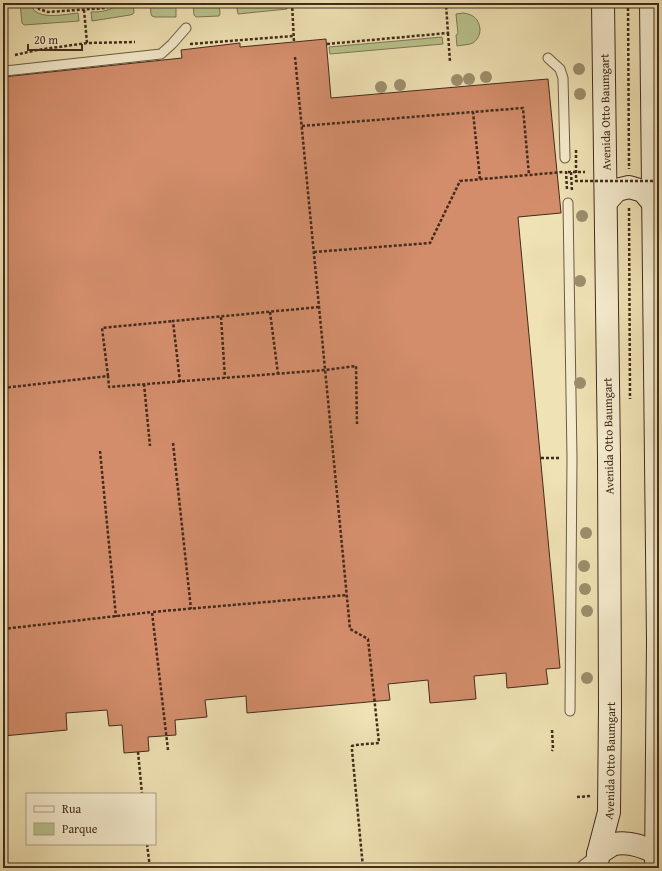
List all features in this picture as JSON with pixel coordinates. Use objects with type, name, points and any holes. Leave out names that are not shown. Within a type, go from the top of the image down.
[{"type":"main road","name":"Avenida Otto Baumgart","points":[[598,861],[609,812],[610,707],[609,458],[603,3]]},
{"type":"main road","points":[[651,3],[656,172],[653,203],[658,642],[656,860]]},
{"type":"main road","points":[[606,163],[618,174],[629,177],[656,172]]},
{"type":"main road","points":[[606,202],[617,190],[629,187],[643,191],[653,203]]},
{"type":"main road","points":[[598,861],[613,844],[628,843],[643,846],[656,860]]},
{"type":"lane","points":[[3,70],[161,54],[186,28]]},
{"type":"lane","points":[[548,58],[560,69],[563,78],[565,158]]},
{"type":"lane","points":[[568,203],[572,458],[570,711]]},
{"type":"lane","points":[[580,868],[582,865],[598,861]]},
{"type":"path","points":[[36,3],[39,9],[48,12],[106,8],[113,3]]},
{"type":"path","points":[[292,3],[294,42]]},
{"type":"path","points":[[446,4],[450,62]]},
{"type":"path","points":[[84,10],[87,43]]},
{"type":"path","points":[[327,44],[448,33]]},
{"type":"path","points":[[295,57],[350,629],[368,639],[379,743],[352,746],[364,868]]},
{"type":"path","points":[[302,126],[523,108],[529,175]]},
{"type":"path","points":[[473,112],[480,179]]},
{"type":"path","points":[[576,150],[576,181],[656,172]]},
{"type":"path","points":[[565,158],[568,203]]},
{"type":"path","points":[[314,252],[430,242],[460,181],[557,172]]},
{"type":"path","points":[[572,172],[586,172]]},
{"type":"path","points":[[319,307],[102,328],[109,387],[278,374],[356,366],[357,424]]},
{"type":"path","points":[[270,312],[278,374]]},
{"type":"path","points":[[221,317],[225,378]]},
{"type":"path","points":[[173,321],[180,382]]},
{"type":"path","points":[[3,388],[108,376]]},
{"type":"path","points":[[144,384],[150,446]]},
{"type":"path","points":[[173,443],[191,609]]},
{"type":"path","points":[[100,451],[116,617]]},
{"type":"path","points":[[3,629],[152,612],[347,595]]},
{"type":"path","points":[[152,612],[168,750]]},
{"type":"path","points":[[552,730],[552,751]]},
{"type":"path","points":[[138,752],[142,793]]},
{"type":"path","points":[[148,845],[150,868]]},
{"type":"green space","points":[[20,3],[30,3],[33,9],[42,14],[54,16],[78,13],[79,21],[24,25],[22,23]]},
{"type":"green space","points":[[118,3],[133,3],[133,14],[92,21],[91,12],[113,8]]},
{"type":"green space","points":[[150,3],[176,3],[176,17],[152,16]]},
{"type":"green space","points":[[193,3],[219,3],[220,14],[219,16],[196,17],[194,15]]},
{"type":"green space","points":[[236,3],[256,3],[263,5],[286,3],[287,9],[238,14]]},
{"type":"green space","points":[[463,13],[473,16],[477,20],[480,33],[473,43],[457,46],[456,35],[458,34],[456,14]]},
{"type":"green space","points":[[442,37],[443,44],[330,54],[329,47]]},
{"type":"building","points":[[326,39],[331,98],[548,79],[561,213],[518,217],[560,668],[546,669],[548,684],[507,688],[506,673],[474,676],[476,699],[430,703],[428,680],[388,684],[390,700],[247,713],[246,696],[205,700],[207,717],[175,720],[176,735],[148,737],[149,751],[124,753],[122,725],[109,726],[107,710],[66,713],[67,730],[3,736],[3,77],[182,58],[181,50],[240,43],[240,47]]}]
